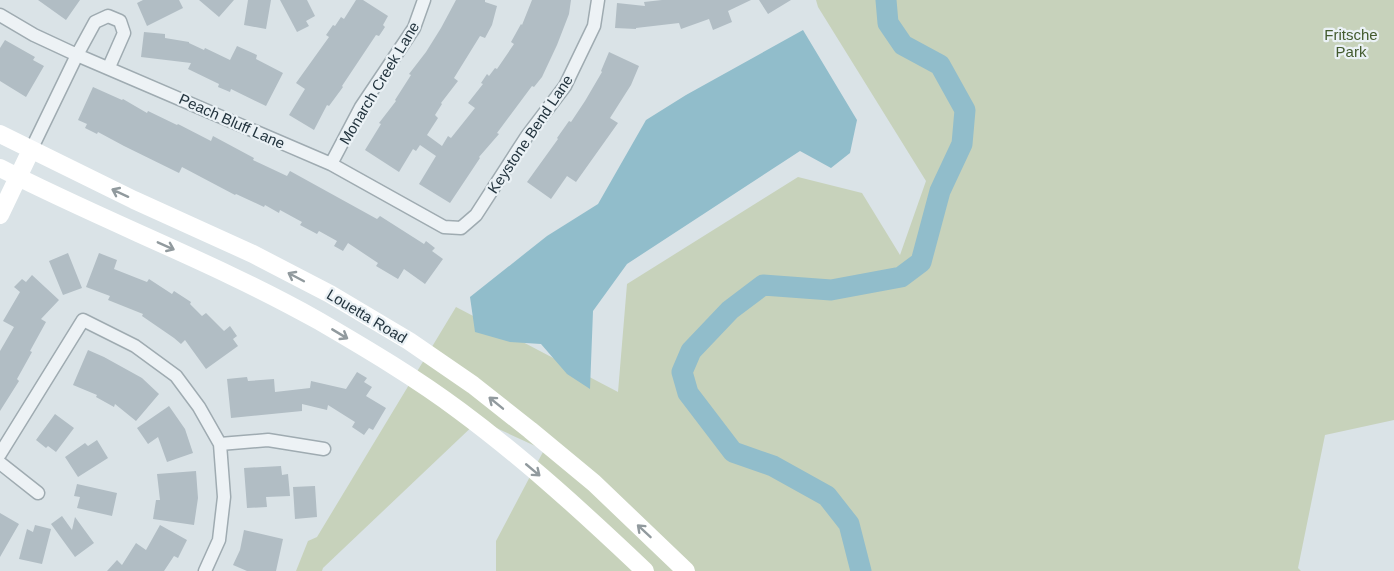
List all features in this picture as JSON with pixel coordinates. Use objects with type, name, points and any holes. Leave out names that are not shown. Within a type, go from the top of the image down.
[{"type":"main road","name":"Louetta Road","points":[[0,134],[134,200],[253,254],[330,294],[409,341],[473,385],[594,483],[686,571]]},
{"type":"main road","points":[[0,215],[31,150]]},
{"type":"main road","name":"Louetta Road","points":[[0,168],[240,280],[317,321],[395,368],[460,411],[516,456],[580,510],[645,571]]},
{"type":"street","name":"Monarch Creek Lane","points":[[331,164],[361,107],[414,28],[424,0]]},
{"type":"street","name":"Keystone Bend Lane","points":[[461,228],[476,215],[527,136],[565,86],[594,26],[598,0]]},
{"type":"street","name":"Peach Bluff Lane","points":[[0,15],[34,35],[77,55],[331,164],[444,227],[461,228]]},
{"type":"street","points":[[31,150],[95,22],[108,16],[120,21],[124,33],[109,67]]},
{"type":"street","points":[[0,454],[83,320],[135,346],[176,376],[200,406],[220,444],[224,497],[219,540],[205,571]]},
{"type":"street","points":[[220,444],[268,440],[324,449]]},
{"type":"street","points":[[0,463],[38,493]]},
{"type":"green space","name":"Fritsche Park","points":[[816,0],[1394,0],[1394,420],[1325,435],[1298,568],[1301,571],[496,571],[496,541],[544,450],[479,420],[322,571],[296,571],[308,541],[317,537],[456,307],[618,392],[627,284],[798,177],[862,193],[900,255],[926,181],[818,7]]},
{"type":"water","points":[[803,30],[857,120],[850,153],[831,168],[800,151],[627,264],[593,311],[590,389],[567,374],[541,344],[510,342],[475,332],[470,297],[547,236],[598,204],[646,120]]},
{"type":"building","points":[[38,0],[80,0],[66,20]]},
{"type":"building","points":[[143,0],[179,0],[183,8],[147,26],[137,3]]},
{"type":"building","points":[[199,0],[234,0],[219,17]]},
{"type":"building","points":[[248,0],[271,0],[266,29],[244,25]]},
{"type":"building","points":[[280,0],[307,0],[315,16],[306,21],[309,26],[297,32]]},
{"type":"building","points":[[356,0],[363,0],[388,16],[383,25],[385,27],[379,36],[376,35],[343,87],[329,106],[327,105],[314,130],[289,115],[305,89],[296,83],[329,37],[326,35],[333,25],[335,26],[341,17],[344,19]]},
{"type":"building","points":[[456,0],[485,0],[497,6],[492,25],[485,38],[480,36],[454,78],[458,81],[441,103],[435,115],[438,118],[427,135],[442,146],[448,136],[451,138],[475,108],[468,103],[483,84],[481,83],[487,74],[489,76],[495,68],[497,69],[514,44],[511,42],[522,25],[532,0],[571,0],[569,14],[542,77],[534,87],[532,86],[497,133],[499,134],[479,157],[450,203],[419,184],[436,156],[420,145],[416,151],[413,149],[399,172],[365,150],[381,124],[379,123],[396,101],[411,75],[409,74],[426,52]]},
{"type":"building","points":[[751,0],[728,11],[732,22],[713,30],[709,19],[681,29],[679,23],[636,29],[615,28],[617,3],[645,6],[644,2]]},
{"type":"building","points":[[759,0],[791,0],[768,14]]},
{"type":"building","points":[[144,32],[165,34],[165,38],[189,42],[230,60],[237,46],[257,55],[256,59],[283,73],[266,106],[231,89],[230,92],[218,87],[219,84],[188,69],[191,63],[141,57]]},
{"type":"building","points":[[5,40],[35,57],[33,60],[44,66],[26,97],[0,81],[0,48]]},
{"type":"building","points":[[609,52],[639,66],[631,85],[610,118],[618,123],[576,182],[567,176],[551,199],[527,182],[585,101],[602,72]]},
{"type":"building","points":[[93,87],[211,141],[213,136],[254,158],[253,160],[287,176],[290,171],[377,219],[380,216],[424,244],[426,241],[435,248],[432,251],[443,259],[425,284],[404,269],[398,279],[376,266],[378,263],[348,243],[343,251],[334,246],[337,241],[319,231],[317,234],[300,225],[302,222],[280,210],[279,213],[265,205],[264,207],[235,195],[182,167],[179,173],[98,132],[97,134],[85,128],[87,124],[78,120]]},
{"type":"building","points":[[68,253],[82,288],[63,295],[49,261]]},
{"type":"building","points":[[99,253],[117,260],[114,269],[147,282],[149,279],[172,294],[174,291],[191,302],[190,304],[202,316],[206,313],[224,331],[230,326],[237,336],[233,339],[238,346],[206,369],[185,340],[181,344],[142,316],[143,314],[108,300],[110,296],[86,287]]},
{"type":"building","points":[[32,275],[59,300],[41,319],[46,322],[17,379],[19,381],[0,411],[0,351],[14,327],[3,321],[20,292],[14,287],[22,279],[26,282]]},
{"type":"building","points":[[88,350],[142,378],[159,394],[136,421],[115,404],[114,407],[96,397],[97,395],[73,385]]},
{"type":"building","points":[[357,372],[367,378],[364,382],[372,387],[366,396],[386,408],[373,430],[369,428],[364,435],[352,427],[355,422],[328,405],[327,410],[302,404],[302,411],[231,418],[227,379],[247,377],[248,381],[274,379],[275,392],[310,388],[311,381],[346,389]]},
{"type":"building","points":[[169,406],[185,429],[193,453],[167,462],[158,437],[148,444],[137,428]]},
{"type":"building","points":[[55,414],[74,428],[56,452],[36,440]]},
{"type":"building","points":[[97,440],[108,458],[78,477],[65,457],[85,443],[88,446]]},
{"type":"building","points":[[281,466],[282,475],[288,474],[290,496],[266,497],[267,507],[247,508],[244,468]]},
{"type":"building","points":[[196,471],[198,498],[194,525],[153,519],[156,500],[160,500],[157,474]]},
{"type":"building","points":[[77,484],[117,493],[112,516],[77,508],[80,497],[74,496]]},
{"type":"building","points":[[315,486],[317,517],[295,519],[293,487]]},
{"type":"building","points":[[0,513],[19,524],[0,557]]},
{"type":"building","points":[[62,516],[72,530],[75,517],[94,543],[75,557],[51,524]]},
{"type":"building","points":[[35,525],[51,529],[42,564],[19,559],[27,529],[33,532]]},
{"type":"building","points":[[160,525],[187,540],[178,558],[174,556],[164,571],[107,571],[117,560],[122,565],[136,543],[146,550]]},
{"type":"building","points":[[244,530],[283,539],[276,571],[247,571],[233,565],[240,550]]},
{"type":"waterway","points":[[861,571],[849,524],[827,496],[773,466],[733,452],[688,393],[682,372],[691,351],[730,310],[763,285],[831,290],[901,277],[921,262],[940,191],[962,144],[965,110],[940,65],[903,45],[888,23],[886,0]]}]
